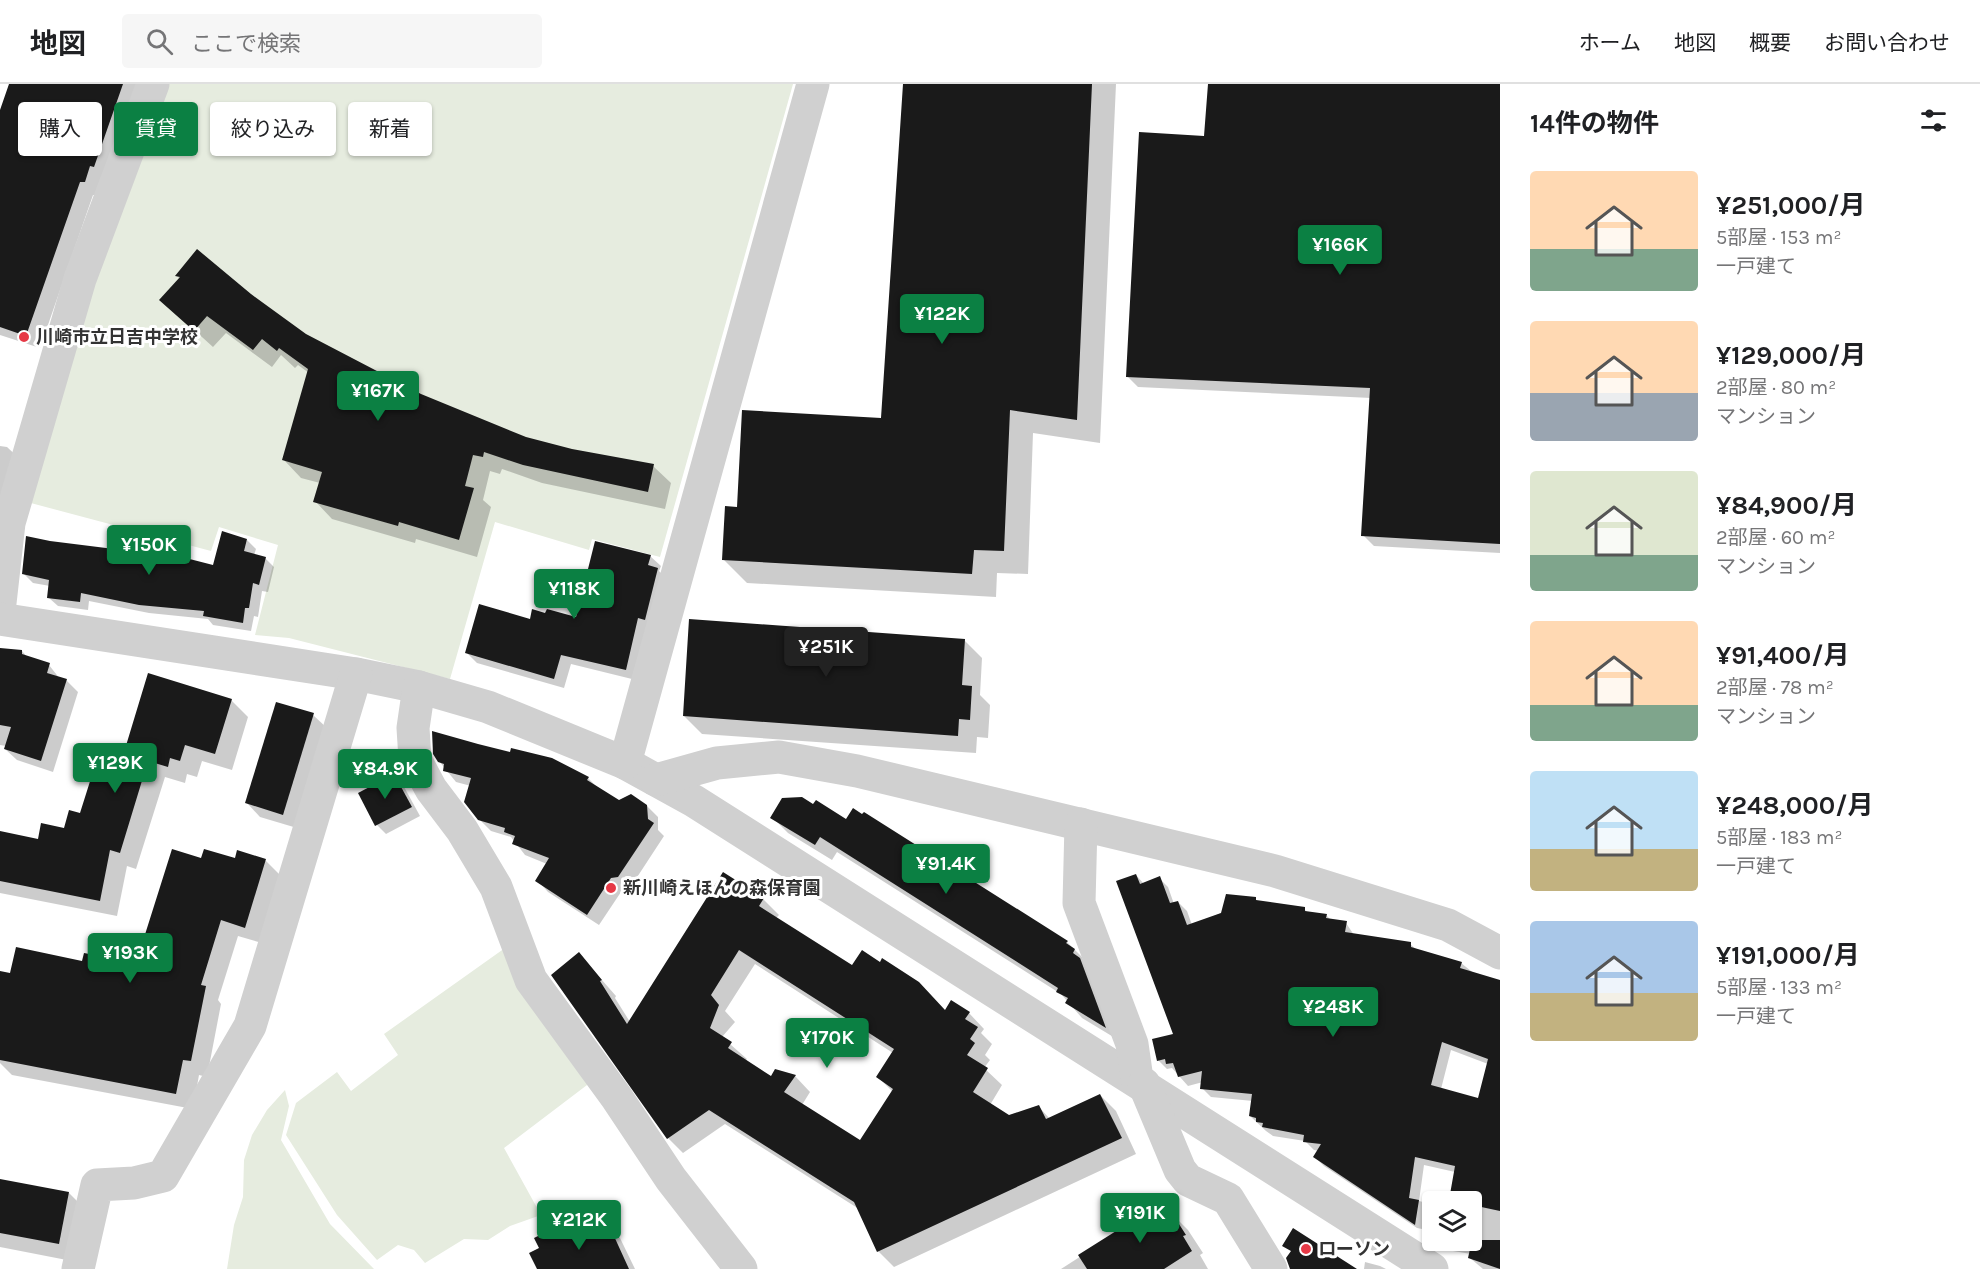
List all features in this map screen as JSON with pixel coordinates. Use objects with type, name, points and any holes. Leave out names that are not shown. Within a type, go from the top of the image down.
[{"type":"street","points":[[0,603],[9,524],[80,279],[153,84]]},
{"type":"street","points":[[625,763],[813,84]]},
{"type":"street","points":[[0,620],[356,674],[419,687],[488,707],[625,763],[694,801],[1432,1269]]},
{"type":"street","points":[[78,1269],[98,1185],[134,1183],[163,1176],[250,1026],[356,674]]},
{"type":"street","points":[[419,687],[413,728],[415,759],[431,789],[462,830],[496,887],[531,980],[617,1098],[671,1179],[741,1269]]},
{"type":"street","points":[[656,780],[717,763],[778,757],[857,771],[1165,843],[1348,892],[1448,925],[1500,952]]},
{"type":"street","points":[[1081,824],[1079,903],[1132,1044],[1140,1082],[1180,1170],[1188,1180],[1228,1199],[1271,1269]]},
{"type":"shaded area","points":[[163,84],[793,84],[660,557],[592,539],[589,550],[495,522],[450,679],[289,638],[255,635],[278,545],[219,527],[211,551],[27,502],[74,332],[137,156],[198,156],[198,102],[157,102]]},
{"type":"shaded area","points":[[505,948],[591,1082],[504,1148],[541,1215],[510,1226],[488,1240],[464,1239],[425,1263],[414,1250],[398,1245],[377,1260],[337,1215],[286,1135],[296,1103],[337,1072],[351,1091],[398,1055],[384,1034]]},
{"type":"shaded area","points":[[285,1090],[289,1106],[281,1140],[330,1224],[374,1269],[227,1269],[234,1225],[243,1197],[244,1160],[252,1135],[267,1110]]},
{"type":"building","points":[[9,84],[123,84],[117,102],[114,102],[114,110],[102,144],[102,102],[18,102],[18,156],[98,156],[94,167],[90,166],[85,182],[80,182],[26,336],[0,327],[0,110]]},
{"type":"building","points":[[903,84],[1092,84],[1077,420],[1010,410],[1004,551],[974,550],[972,574],[722,560],[725,506],[737,507],[742,410],[881,418]]},
{"type":"building","points":[[1208,84],[1500,84],[1500,544],[1361,536],[1370,388],[1126,377],[1139,132],[1204,136]]},
{"type":"building","points":[[197,249],[251,294],[306,334],[421,394],[526,437],[572,449],[654,464],[648,492],[523,465],[484,452],[483,457],[473,455],[465,486],[474,488],[459,540],[399,522],[398,526],[313,502],[322,472],[282,460],[308,369],[279,348],[277,351],[262,339],[253,350],[207,316],[194,331],[159,300],[180,277],[175,276]]},
{"type":"building","points":[[222,531],[247,539],[244,551],[266,557],[259,585],[253,583],[249,608],[245,608],[243,623],[203,616],[204,611],[139,605],[81,593],[80,602],[47,598],[49,580],[22,574],[26,536],[122,550],[123,543],[213,565]]},
{"type":"building","points":[[595,541],[651,555],[648,565],[658,568],[645,620],[638,618],[626,670],[561,655],[554,679],[465,653],[479,604],[530,619],[532,609],[545,613],[547,609],[576,617]]},
{"type":"building","points":[[689,619],[965,639],[962,685],[972,686],[970,720],[959,719],[958,736],[683,716]]},
{"type":"building","points":[[0,648],[22,650],[22,654],[50,663],[47,673],[67,679],[41,761],[4,749],[11,727],[0,725]]},
{"type":"building","points":[[148,673],[232,699],[215,754],[185,745],[180,761],[170,758],[168,767],[148,761],[120,853],[110,850],[100,901],[0,881],[0,831],[38,839],[41,823],[64,828],[69,810],[80,813],[92,775],[115,782]]},
{"type":"building","points":[[276,702],[314,713],[283,815],[245,803]]},
{"type":"building","points":[[432,731],[510,752],[511,748],[552,758],[589,777],[587,780],[619,800],[631,794],[647,805],[648,819],[654,823],[618,877],[611,878],[587,915],[535,881],[549,858],[512,844],[515,836],[504,832],[505,828],[478,820],[464,802],[471,778],[443,771],[444,764],[438,762],[433,754]]},
{"type":"building","points":[[394,774],[412,807],[375,826],[358,793]]},
{"type":"building","points":[[802,797],[813,804],[816,800],[846,819],[853,808],[862,814],[864,812],[1068,941],[1066,943],[1075,949],[1073,953],[1080,958],[1106,1028],[1065,1003],[1068,998],[1056,992],[1058,988],[820,837],[815,845],[770,818],[782,798]]},
{"type":"building","points":[[172,849],[201,858],[204,849],[235,858],[237,850],[266,859],[245,928],[221,920],[201,985],[206,986],[191,1061],[183,1060],[176,1094],[0,1060],[0,971],[10,973],[16,947],[82,961],[84,953],[136,963]]},
{"type":"building","points":[[723,872],[764,898],[759,906],[852,965],[862,950],[880,962],[882,958],[919,982],[945,1010],[951,1000],[970,1012],[965,1019],[978,1027],[970,1039],[975,1043],[967,1055],[988,1068],[973,1092],[1009,1115],[1039,1105],[1046,1119],[1100,1094],[1122,1138],[877,1252],[854,1202],[709,1110],[667,1139],[551,975],[579,952],[602,980],[600,981],[627,1024]],"holes":[[[739,950],[894,1049],[876,1077],[893,1089],[860,1140],[784,1092],[796,1075],[775,1069],[771,1076],[728,1048],[732,1042],[710,1028],[719,1005],[711,995]]]},
{"type":"building","points":[[1136,874],[1140,884],[1160,876],[1170,903],[1178,901],[1187,925],[1221,913],[1226,894],[1256,897],[1256,900],[1305,907],[1305,911],[1327,914],[1326,918],[1347,921],[1345,932],[1411,942],[1411,947],[1462,962],[1460,968],[1500,980],[1500,1211],[1482,1207],[1482,1191],[1451,1191],[1455,1166],[1415,1157],[1409,1198],[1419,1200],[1415,1225],[1313,1157],[1321,1144],[1303,1142],[1304,1135],[1262,1127],[1263,1123],[1256,1122],[1256,1118],[1249,1116],[1252,1094],[1200,1089],[1202,1071],[1178,1077],[1173,1063],[1166,1064],[1165,1059],[1157,1061],[1152,1039],[1173,1034],[1116,881]],"holes":[[[1442,1042],[1488,1059],[1478,1098],[1431,1085]]]},
{"type":"building","points":[[0,1179],[69,1192],[59,1244],[0,1233]]},
{"type":"building","points":[[1159,1204],[1165,1213],[1170,1210],[1186,1235],[1183,1236],[1192,1251],[1164,1269],[1087,1269],[1078,1255]]},
{"type":"building","points":[[608,1223],[629,1269],[537,1269],[529,1253],[539,1248],[534,1238],[556,1227],[562,1238],[572,1233],[575,1239]]},
{"type":"building","name":"ローソン","points":[[1293,1228],[1357,1269],[1290,1269],[1286,1258],[1291,1251],[1282,1246]]},
{"type":"building","points":[[1482,1240],[1500,1240],[1500,1269],[1468,1258],[1470,1251],[1482,1251]]},
{"type":"place","name":"川崎市立日吉中学校","points":[[24,337]]},
{"type":"place","name":"新川崎えほんの森保育園","points":[[611,888]]},
{"type":"place","name":"ローソン","points":[[1306,1249]]}]
